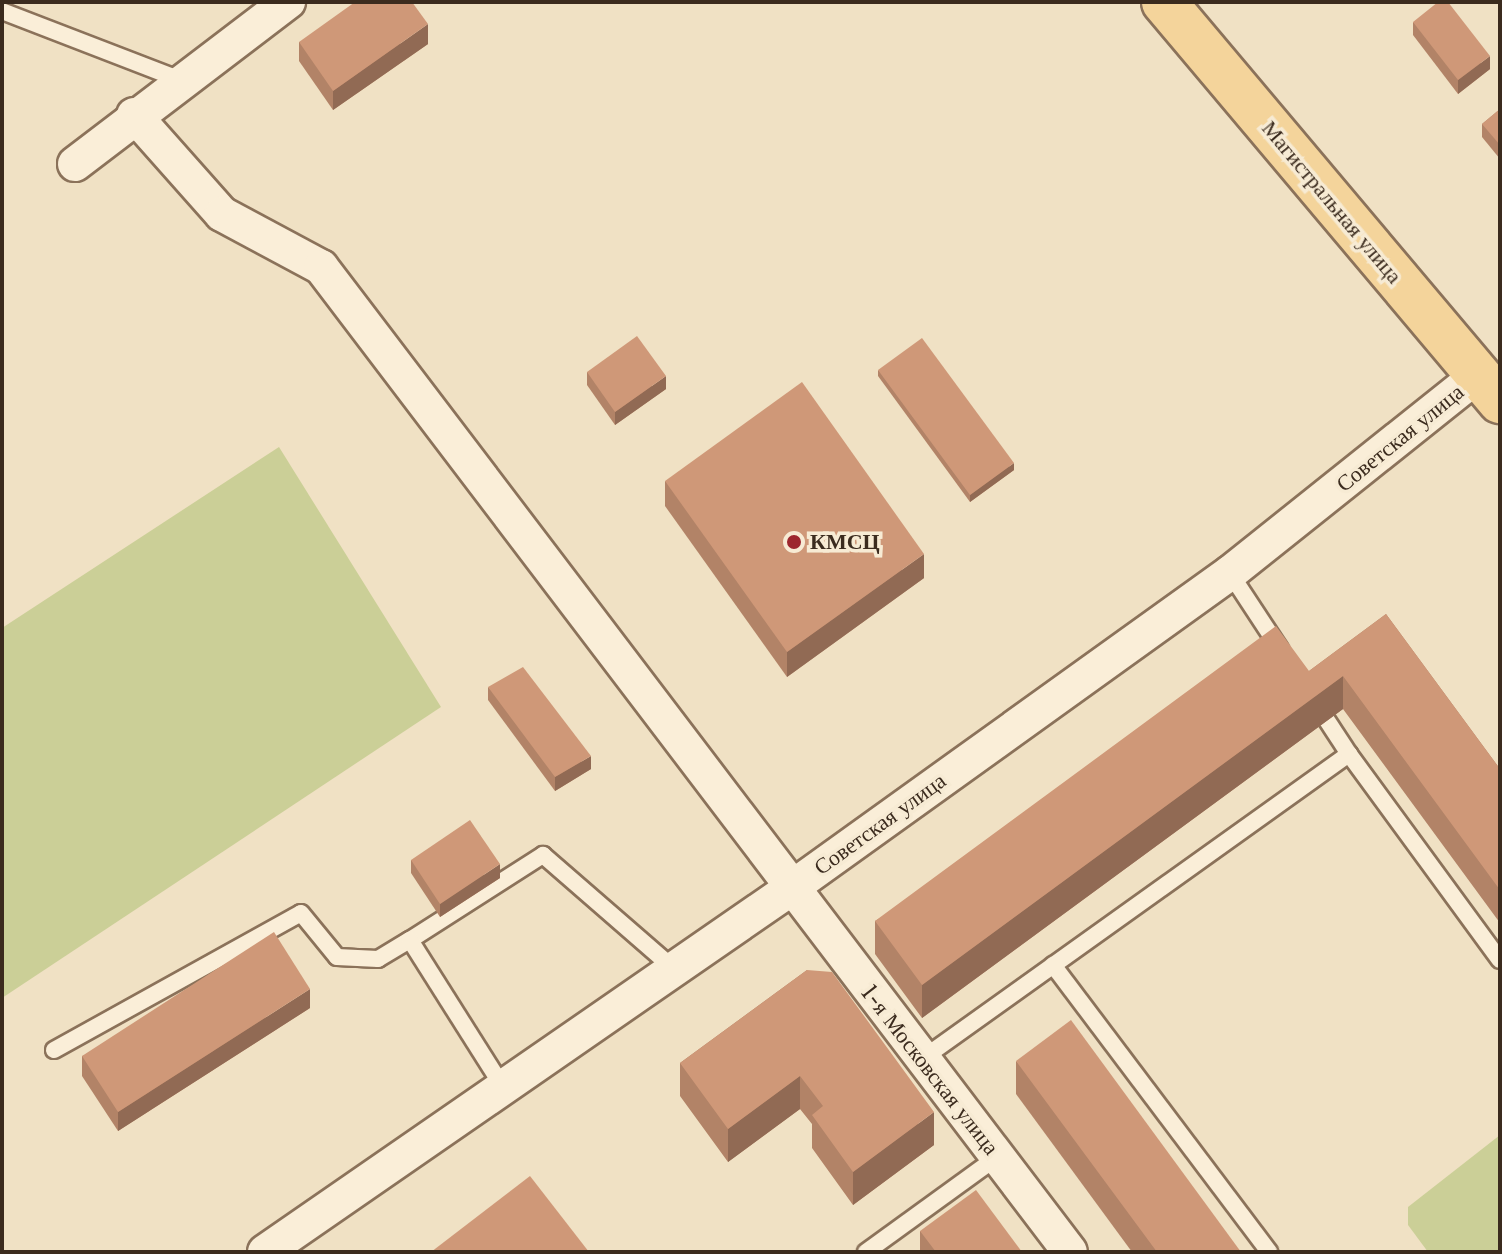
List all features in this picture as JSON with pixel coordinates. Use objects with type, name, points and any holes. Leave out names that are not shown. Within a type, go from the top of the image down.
[{"type":"main road","name":"Магистральная улица","points":[[1164,2],[1489,388]]},
{"type":"street","points":[[75,164],[134,115],[288,2]]},
{"type":"street","name":"1-я Московская улица","points":[[134,115],[222,214],[321,267],[790,889],[1070,1252]]},
{"type":"street","name":"Советская улица","points":[[265,1252],[790,889],[1489,388]]},
{"type":"lane","points":[[2,11],[181,80]]},
{"type":"lane","points":[[1230,573],[1289,664]]},
{"type":"lane","points":[[1306,690],[1349,754],[1500,960]]},
{"type":"lane","points":[[922,1059],[1349,754]]},
{"type":"lane","points":[[54,1050],[301,913],[337,957],[378,959],[543,855],[674,969]]},
{"type":"lane","points":[[410,940],[503,1087]]},
{"type":"lane","points":[[1053,965],[1269,1252]]},
{"type":"lane","points":[[866,1252],[997,1157]]},
{"type":"green space","points":[[279,447],[441,707],[2,998],[2,628]]},
{"type":"green space","points":[[1500,1135],[1500,1250],[1428,1252],[1408,1225],[1408,1207]]},
{"type":"building","points":[[355,2],[412,2],[428,24],[333,91],[299,42]]},
{"type":"building","points":[[1438,2],[1448,2],[1490,56],[1458,80],[1413,22]]},
{"type":"building","points":[[1500,109],[1500,145],[1482,124]]},
{"type":"building","points":[[637,336],[666,376],[615,412],[587,372]]},
{"type":"building","points":[[922,338],[1014,463],[970,495],[878,370]]},
{"type":"building","name":"КМСЦ","points":[[802,382],[924,554],[787,652],[665,481]]},
{"type":"building","points":[[1386,614],[1500,769],[1500,890],[1343,676],[922,985],[875,921],[1276,626],[1309,671]]},
{"type":"building","points":[[523,667],[591,756],[555,777],[488,687]]},
{"type":"building","points":[[470,820],[500,864],[440,904],[411,860]]},
{"type":"building","points":[[274,932],[310,989],[118,1112],[82,1056]]},
{"type":"building","points":[[807,970],[832,972],[934,1112],[853,1172],[812,1115],[823,1106],[800,1076],[728,1129],[680,1063]]},
{"type":"building","points":[[1071,1020],[1241,1252],[1157,1252],[1016,1061]]},
{"type":"building","points":[[530,1176],[589,1252],[431,1252]]},
{"type":"building","points":[[976,1190],[1022,1252],[936,1252],[920,1231]]},
{"type":"place","name":"КМСЦ","points":[[794,542]]}]
